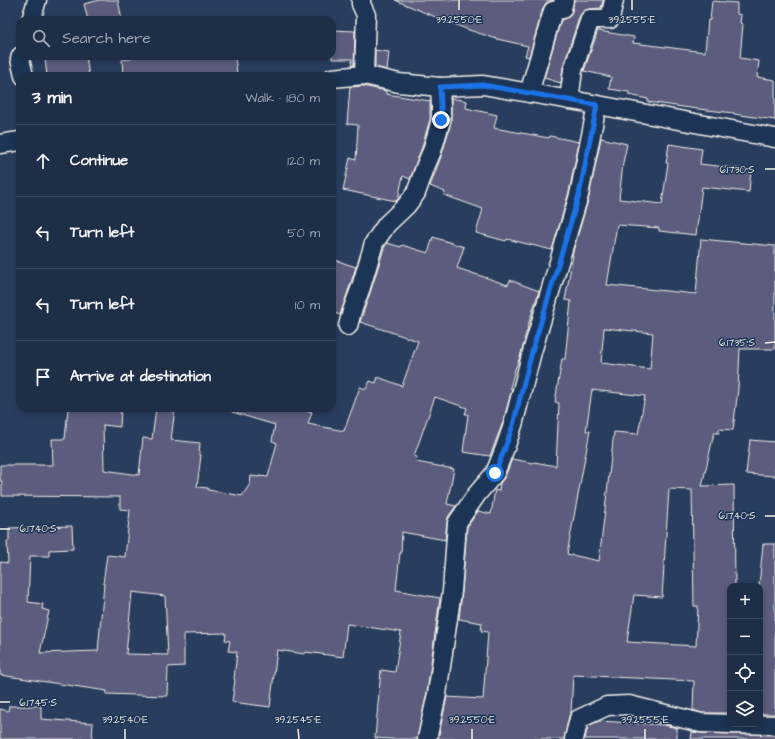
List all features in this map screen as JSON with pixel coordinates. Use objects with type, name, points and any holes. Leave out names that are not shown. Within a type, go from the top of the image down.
[{"type":"street","points":[[32,16],[37,0]]},
{"type":"street","points":[[361,0],[361,4],[366,15],[364,74]]},
{"type":"street","points":[[528,93],[553,11],[562,9],[564,0]]},
{"type":"street","points":[[569,100],[573,70],[590,19],[610,19],[614,0]]},
{"type":"street","points":[[20,60],[23,72]]},
{"type":"street","points":[[336,78],[364,74],[399,82],[440,87],[483,85],[775,138]]},
{"type":"street","points":[[348,326],[374,243],[387,224],[406,206],[416,193],[432,151],[441,120],[440,87]]},
{"type":"street","points":[[427,739],[437,694],[451,599],[457,523],[477,494],[495,473],[513,425],[532,352],[579,195],[597,105]]},
{"type":"street","points":[[0,144],[16,142]]},
{"type":"street","points":[[574,739],[579,719],[607,706],[629,705],[701,723],[727,724]]},
{"type":"street","points":[[763,725],[775,726]]},
{"type":"building","points":[[100,0],[118,0],[121,16],[87,16],[84,4]]},
{"type":"building","points":[[395,0],[553,0],[546,3],[543,8],[529,57],[525,56],[528,46],[497,39],[469,30]]},
{"type":"building","points":[[574,0],[603,0],[601,8],[584,11],[580,15],[563,67],[561,83],[544,78],[561,20],[570,16]]},
{"type":"building","points":[[712,1],[737,3],[737,14],[741,15],[740,23],[743,24],[740,58],[759,61],[757,77],[775,80],[775,120],[648,102],[648,99],[629,95],[629,92],[609,89],[611,77],[584,71],[598,30],[634,37],[633,43],[705,52],[708,20],[710,20]]},
{"type":"building","points":[[336,30],[355,31],[354,65],[351,66],[352,59],[336,59]]},
{"type":"building","points":[[375,50],[389,52],[387,70],[375,67]]},
{"type":"building","points":[[45,60],[87,60],[88,72],[47,72]]},
{"type":"building","points":[[122,60],[235,60],[237,72],[123,72]]},
{"type":"building","points":[[363,86],[386,91],[386,94],[430,101],[430,119],[422,147],[410,179],[403,176],[398,199],[396,201],[343,190],[350,158],[356,160],[358,125],[347,124],[350,87]]},
{"type":"building","points":[[451,98],[467,101],[466,108],[497,115],[494,128],[549,138],[550,136],[579,142],[569,192],[552,250],[507,239],[506,241],[476,233],[483,209],[444,195],[445,192],[430,186],[442,154],[451,123]]},
{"type":"building","points":[[601,138],[627,144],[623,163],[619,199],[662,204],[668,163],[666,163],[669,144],[702,149],[700,164],[751,170],[749,192],[702,187],[696,235],[659,231],[659,228],[617,225],[607,285],[696,294],[701,239],[775,246],[775,349],[740,349],[738,389],[733,430],[719,429],[719,433],[714,433],[702,486],[734,485],[735,583],[727,583],[727,713],[702,713],[693,710],[694,681],[573,675],[571,712],[564,739],[438,739],[447,697],[483,699],[488,632],[481,631],[482,623],[459,619],[467,527],[478,511],[491,514],[495,490],[499,491],[500,483],[505,477],[512,459],[556,466],[559,403],[555,402],[562,359],[565,359],[571,301],[565,300],[572,255],[589,197]],"holes":[[[604,328],[653,333],[650,369],[601,363]],[[592,390],[645,396],[638,434],[614,432],[599,561],[567,554],[590,431],[586,431]],[[669,489],[692,490],[694,606],[698,606],[696,646],[627,642],[634,595],[662,597]]]},
{"type":"building","points":[[433,237],[464,247],[457,268],[508,285],[510,280],[539,291],[527,328],[520,357],[515,369],[510,388],[512,389],[503,422],[490,456],[463,452],[468,414],[465,414],[467,408],[435,397],[414,456],[417,457],[416,462],[454,469],[447,504],[456,506],[448,517],[445,540],[402,532],[401,554],[400,553],[396,590],[440,598],[427,692],[417,739],[375,738],[381,670],[395,672],[401,632],[347,624],[343,657],[277,650],[270,707],[232,702],[237,652],[228,651],[230,641],[225,640],[226,633],[184,634],[184,666],[168,667],[167,696],[106,694],[107,691],[0,675],[0,562],[8,563],[7,541],[9,541],[9,528],[72,526],[73,549],[49,550],[49,556],[30,556],[28,602],[43,604],[42,609],[49,611],[40,653],[98,651],[103,584],[107,555],[125,557],[130,510],[120,509],[120,497],[2,496],[0,465],[53,465],[52,439],[65,439],[68,412],[121,412],[120,427],[103,425],[104,470],[139,475],[143,438],[152,439],[155,412],[174,412],[171,440],[200,443],[199,455],[201,455],[197,487],[242,496],[250,484],[251,476],[268,477],[277,443],[272,441],[275,425],[232,412],[312,412],[308,424],[344,431],[360,387],[366,389],[370,381],[376,383],[378,377],[402,386],[418,341],[360,322],[384,248],[387,243],[401,247],[402,245],[428,253]],"holes":[[[132,592],[165,596],[168,655],[126,654]]]},
{"type":"building","points":[[336,260],[356,267],[340,315],[336,314]]},
{"type":"building","points":[[750,440],[775,442],[775,476],[746,474]]},
{"type":"building","points":[[763,544],[775,544],[775,714],[763,714],[763,583],[759,583]]},
{"type":"building","points":[[9,706],[41,706],[41,719],[93,723],[92,739],[0,739],[0,709],[8,711]]},
{"type":"building","points":[[599,721],[664,725],[677,728],[677,739],[585,739],[588,726]]},
{"type":"building","points":[[692,732],[775,735],[775,739],[691,739]]},
{"type":"route","points":[[441,120],[440,87],[483,85],[597,105],[579,195],[532,352],[513,425],[495,473]]}]
